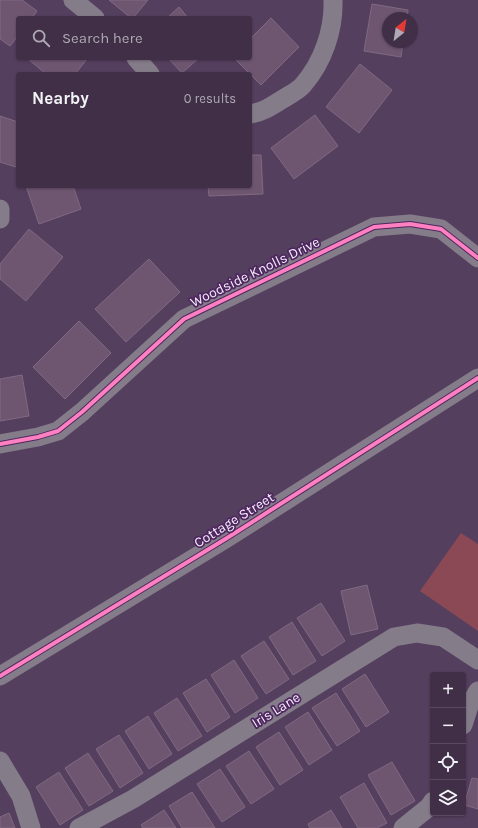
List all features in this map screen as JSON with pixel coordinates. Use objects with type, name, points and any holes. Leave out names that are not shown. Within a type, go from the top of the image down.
[{"type":"street","points":[[73,0],[93,16]]},
{"type":"street","points":[[252,114],[260,113],[302,86],[312,73],[323,54],[330,32],[333,13],[332,0]]},
{"type":"street","points":[[138,60],[148,72]]},
{"type":"street","points":[[0,209],[0,219]]},
{"type":"street","name":"Woodside Knolls Drive","points":[[0,444],[58,431],[82,412],[184,319],[374,227],[410,224],[441,229],[478,258]]},
{"type":"street","name":"Cottage Street","points":[[0,676],[227,538],[478,378]]},
{"type":"street","name":"Iris Lane","points":[[80,828],[133,799],[394,636],[417,633],[443,637],[478,660]]},
{"type":"street","points":[[466,716],[469,706],[478,691]]},
{"type":"street","points":[[0,761],[21,796],[31,828]]},
{"type":"street","points":[[403,828],[422,822],[430,806]]},
{"type":"shaded area","points":[[461,533],[478,544],[478,631],[420,591]]},
{"type":"building","points":[[0,0],[22,0],[37,11],[33,16],[16,16],[16,38],[10,46],[0,39]]},
{"type":"building","points":[[109,0],[148,0],[135,16],[129,16]]},
{"type":"building","points":[[372,4],[408,10],[408,12],[382,12],[382,48],[402,48],[401,57],[364,51]]},
{"type":"building","points":[[179,7],[186,16],[169,16]]},
{"type":"building","points":[[271,18],[299,47],[261,85],[252,76],[252,72],[248,72],[236,60],[252,60],[252,37]]},
{"type":"building","points":[[29,60],[86,60],[77,72],[44,72]]},
{"type":"building","points":[[170,60],[197,60],[183,72],[181,72]]},
{"type":"building","points":[[360,64],[392,90],[359,133],[326,107]]},
{"type":"building","points":[[315,115],[338,146],[294,179],[271,148]]},
{"type":"building","points":[[0,116],[16,121],[16,167],[0,162]]},
{"type":"building","points":[[252,155],[261,155],[263,194],[209,196],[208,188],[252,188]]},
{"type":"building","points":[[27,188],[74,188],[81,209],[39,224]]},
{"type":"building","points":[[29,229],[63,257],[26,301],[0,279],[0,264]]},
{"type":"building","points":[[149,259],[180,292],[126,342],[95,309]]},
{"type":"building","points":[[79,321],[111,353],[65,399],[33,367]]},
{"type":"building","points":[[22,375],[29,416],[0,421],[0,379]]},
{"type":"building","points":[[367,585],[378,629],[351,635],[341,591]]},
{"type":"building","points":[[321,603],[345,641],[322,656],[297,618]]},
{"type":"building","points":[[292,622],[316,661],[293,675],[269,637]]},
{"type":"building","points":[[264,641],[289,679],[266,694],[241,656]]},
{"type":"building","points":[[234,660],[258,698],[235,713],[211,675]]},
{"type":"building","points":[[365,674],[389,712],[366,727],[342,689]]},
{"type":"building","points":[[206,679],[230,717],[207,732],[183,693]]},
{"type":"building","points":[[336,693],[360,731],[337,746],[312,708]]},
{"type":"building","points":[[177,698],[202,736],[178,751],[154,713]]},
{"type":"building","points":[[308,712],[332,750],[309,765],[285,727]]},
{"type":"building","points":[[148,716],[172,754],[149,769],[125,731]]},
{"type":"building","points":[[279,732],[303,770],[280,785],[256,747]]},
{"type":"building","points":[[119,735],[143,773],[120,788],[96,749]]},
{"type":"building","points":[[249,751],[274,789],[251,804],[226,766]]},
{"type":"building","points":[[88,753],[113,791],[89,806],[65,768]]},
{"type":"building","points":[[392,762],[415,801],[391,815],[368,775]]},
{"type":"building","points":[[220,769],[245,807],[222,822],[197,784]]},
{"type":"building","points":[[59,772],[83,810],[60,825],[36,787]]},
{"type":"building","points":[[472,778],[478,779],[478,809],[466,806],[466,798]]},
{"type":"building","points":[[364,783],[387,823],[377,828],[358,828],[340,797]]},
{"type":"building","points":[[192,792],[215,828],[182,828],[169,806]]},
{"type":"building","points":[[164,810],[176,828],[143,828],[141,825]]},
{"type":"building","points":[[331,810],[342,828],[310,828],[308,824]]},
{"type":"building","points":[[9,813],[15,828],[0,828],[0,817]]},
{"type":"cycle path","points":[[0,444],[38,437],[58,431],[82,412],[184,319],[374,227],[410,224],[441,229],[478,258]]},
{"type":"cycle path","points":[[0,676],[227,538],[478,378]]}]
